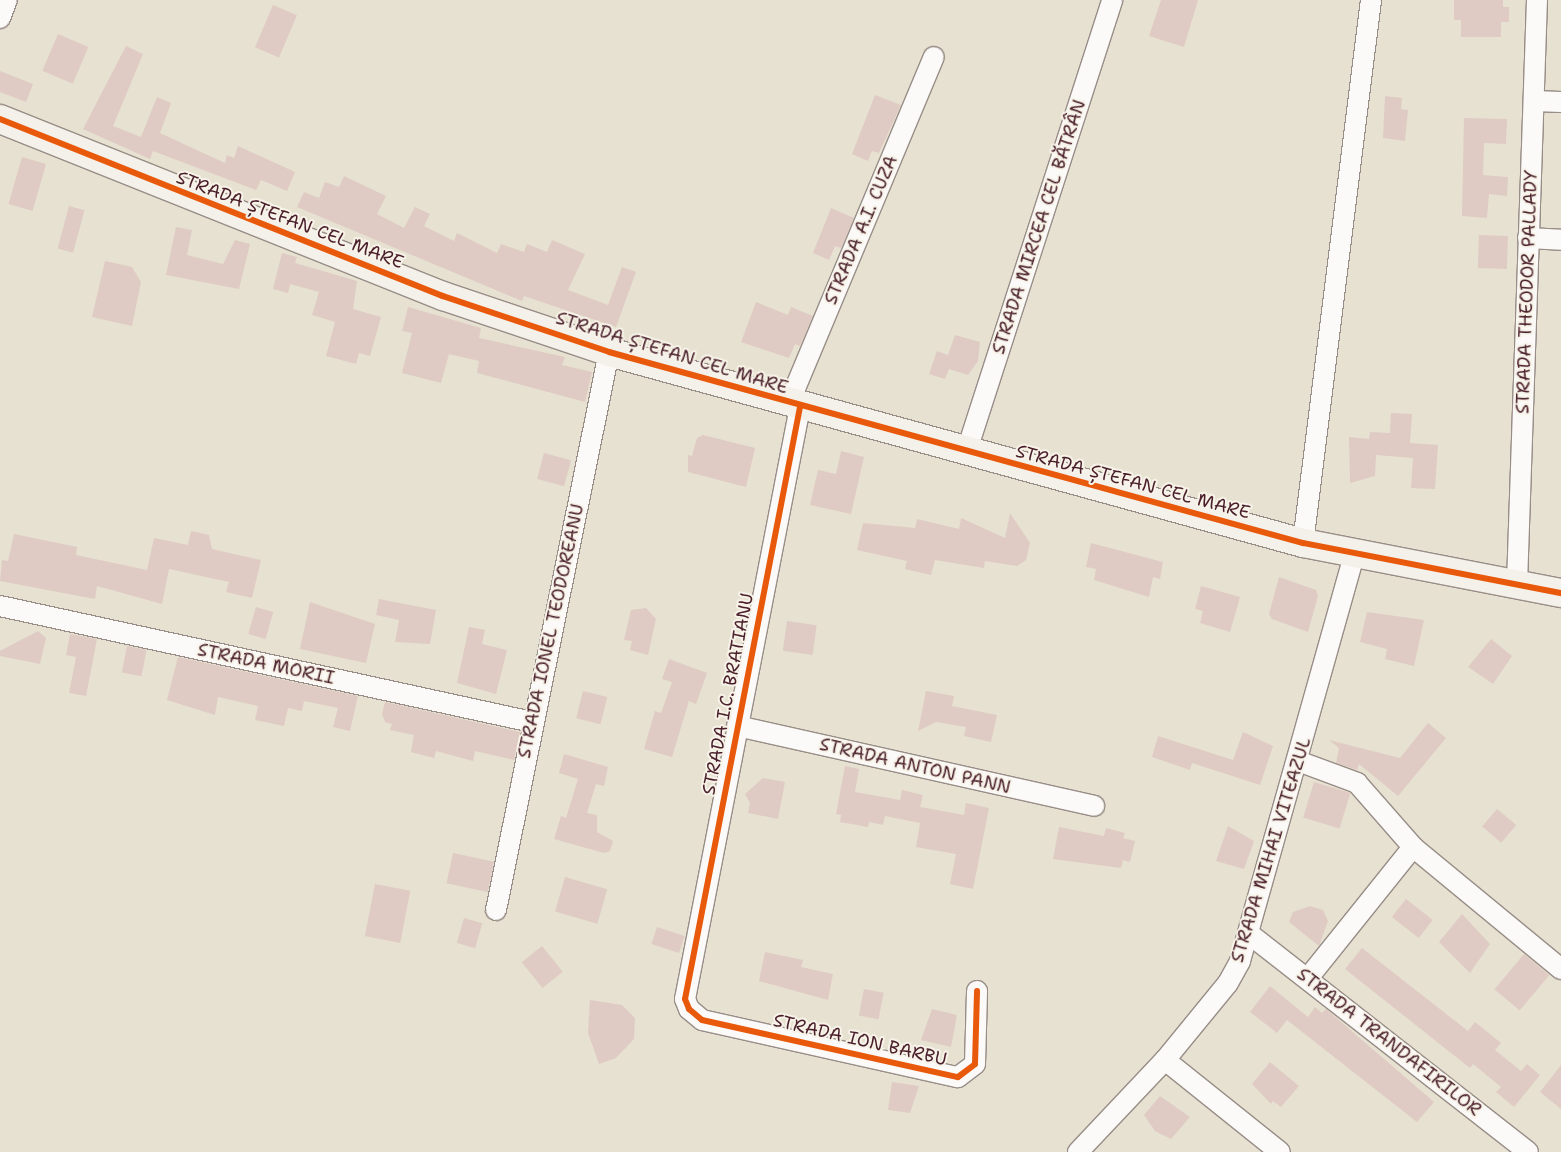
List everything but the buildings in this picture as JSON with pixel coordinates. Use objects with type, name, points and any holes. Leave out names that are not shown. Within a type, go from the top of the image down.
[{"type":"street","points":[[0,18],[7,0]]},
{"type":"street","name":"STRADA MIRCEA CEL BĂTRÂN","points":[[966,453],[1112,0]]},
{"type":"street","points":[[1303,543],[1371,0]]},
{"type":"street","name":"STRADA THEODOR PALLADY","points":[[1517,584],[1537,0]]},
{"type":"street","name":"STRADA A.I. CUZA","points":[[794,405],[934,57]]},
{"type":"street","points":[[1534,101],[1561,102]]},
{"type":"street","name":"STRADA ȘTEFAN CEL MARE","points":[[0,119],[434,292],[609,352],[966,453],[1303,543],[1354,555],[1561,593]]},
{"type":"street","points":[[1528,238],[1561,240]]},
{"type":"street","name":"STRADA IONEL TEODOREANU","points":[[496,910],[532,722],[609,352]]},
{"type":"street","name":"STRADA I.C. BRATIANU","points":[[685,987],[737,726],[794,405]]},
{"type":"street","name":"STRADA MIHAI VITEAZUL","points":[[1078,1152],[1165,1060],[1228,983],[1248,934],[1298,761],[1354,555]]},
{"type":"street","name":"STRADA MORII","points":[[0,606],[532,722]]},
{"type":"street","name":"STRADA ANTON PANN","points":[[737,726],[1094,806]]},
{"type":"street","points":[[1298,761],[1358,783],[1414,847],[1561,969]]},
{"type":"street","points":[[1308,978],[1414,847]]},
{"type":"street","name":"STRADA TRANDAFIRILOR","points":[[1248,934],[1308,978],[1528,1152]]},
{"type":"street","name":"STRADA ION BARBU","points":[[685,987],[689,1009],[702,1020],[958,1076],[975,1064],[977,991]]},
{"type":"street","points":[[1165,1060],[1280,1152]]},
{"type":"cycle path","points":[[0,119],[443,296],[609,352],[1303,543],[1561,593]]},
{"type":"cycle path","points":[[800,407],[685,999],[689,1009],[702,1020],[958,1077],[975,1064],[977,991]]}]
